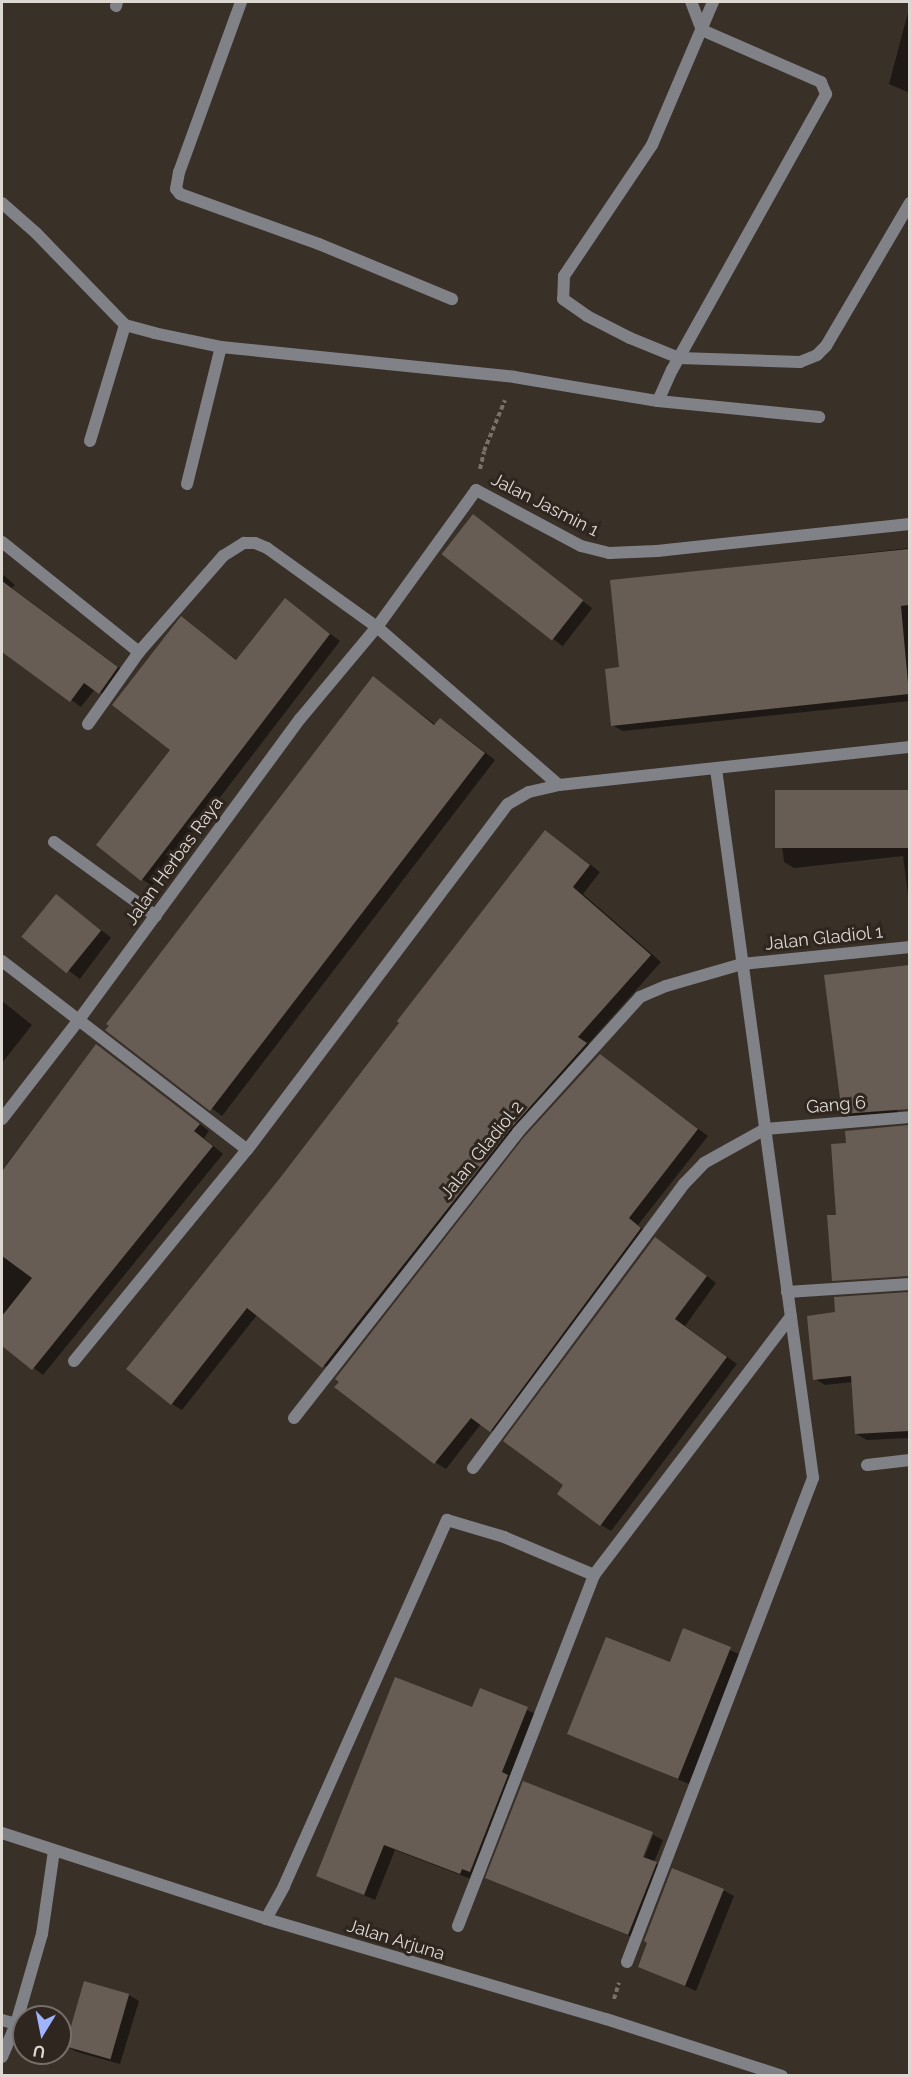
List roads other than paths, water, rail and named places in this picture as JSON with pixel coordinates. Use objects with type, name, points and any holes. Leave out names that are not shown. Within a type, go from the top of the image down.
[{"type":"street","points":[[241,2],[179,172],[176,189],[180,194],[319,244],[453,299]]},
{"type":"street","points":[[660,395],[826,94],[821,82],[702,30],[691,2]]},
{"type":"street","points":[[713,2],[652,145],[564,276],[564,299],[587,316],[622,334],[679,358],[800,362],[817,355],[826,346],[909,203]]},
{"type":"street","points":[[2,203],[36,233],[125,325],[221,347],[514,377],[819,417]]},
{"type":"street","points":[[90,441],[125,325]]},
{"type":"street","points":[[187,484],[221,347]]},
{"type":"street","name":"Jalan Jasmin 1","points":[[377,627],[476,490],[581,546],[609,553],[646,552],[909,524]]},
{"type":"street","points":[[2,542],[139,652]]},
{"type":"street","points":[[88,724],[139,652],[224,556],[244,543],[255,543],[267,548],[377,627],[559,785]]},
{"type":"street","name":"Jalan Herbas Raya","points":[[2,1119],[78,1021],[300,719],[377,627]]},
{"type":"street","points":[[74,1360],[247,1150],[508,804],[529,792],[559,785],[909,747]]},
{"type":"street","points":[[627,1962],[813,1478],[716,769]]},
{"type":"street","points":[[54,842],[156,916]]},
{"type":"street","name":"Jalan Gladiol 1","points":[[742,964],[909,947]]},
{"type":"street","points":[[2,961],[247,1150]]},
{"type":"street","name":"Jalan Gladiol 2","points":[[294,1418],[518,1132],[634,1001],[666,986],[742,964]]},
{"type":"street","name":"Gang 6","points":[[765,1129],[909,1117]]},
{"type":"street","points":[[473,1468],[684,1184],[704,1163],[765,1129]]},
{"type":"street","points":[[788,1292],[909,1284]]},
{"type":"street","points":[[458,1926],[594,1575],[791,1316]]},
{"type":"street","points":[[867,1465],[909,1460]]},
{"type":"street","points":[[266,1919],[284,1886],[447,1520],[504,1537],[594,1575]]},
{"type":"street","name":"Jalan Arjuna","points":[[2,1833],[266,1919],[606,2019],[782,2076]]},
{"type":"street","points":[[21,2005],[42,1934],[54,1851]]},
{"type":"street","points":[[2,2057],[12,2033]]}]
